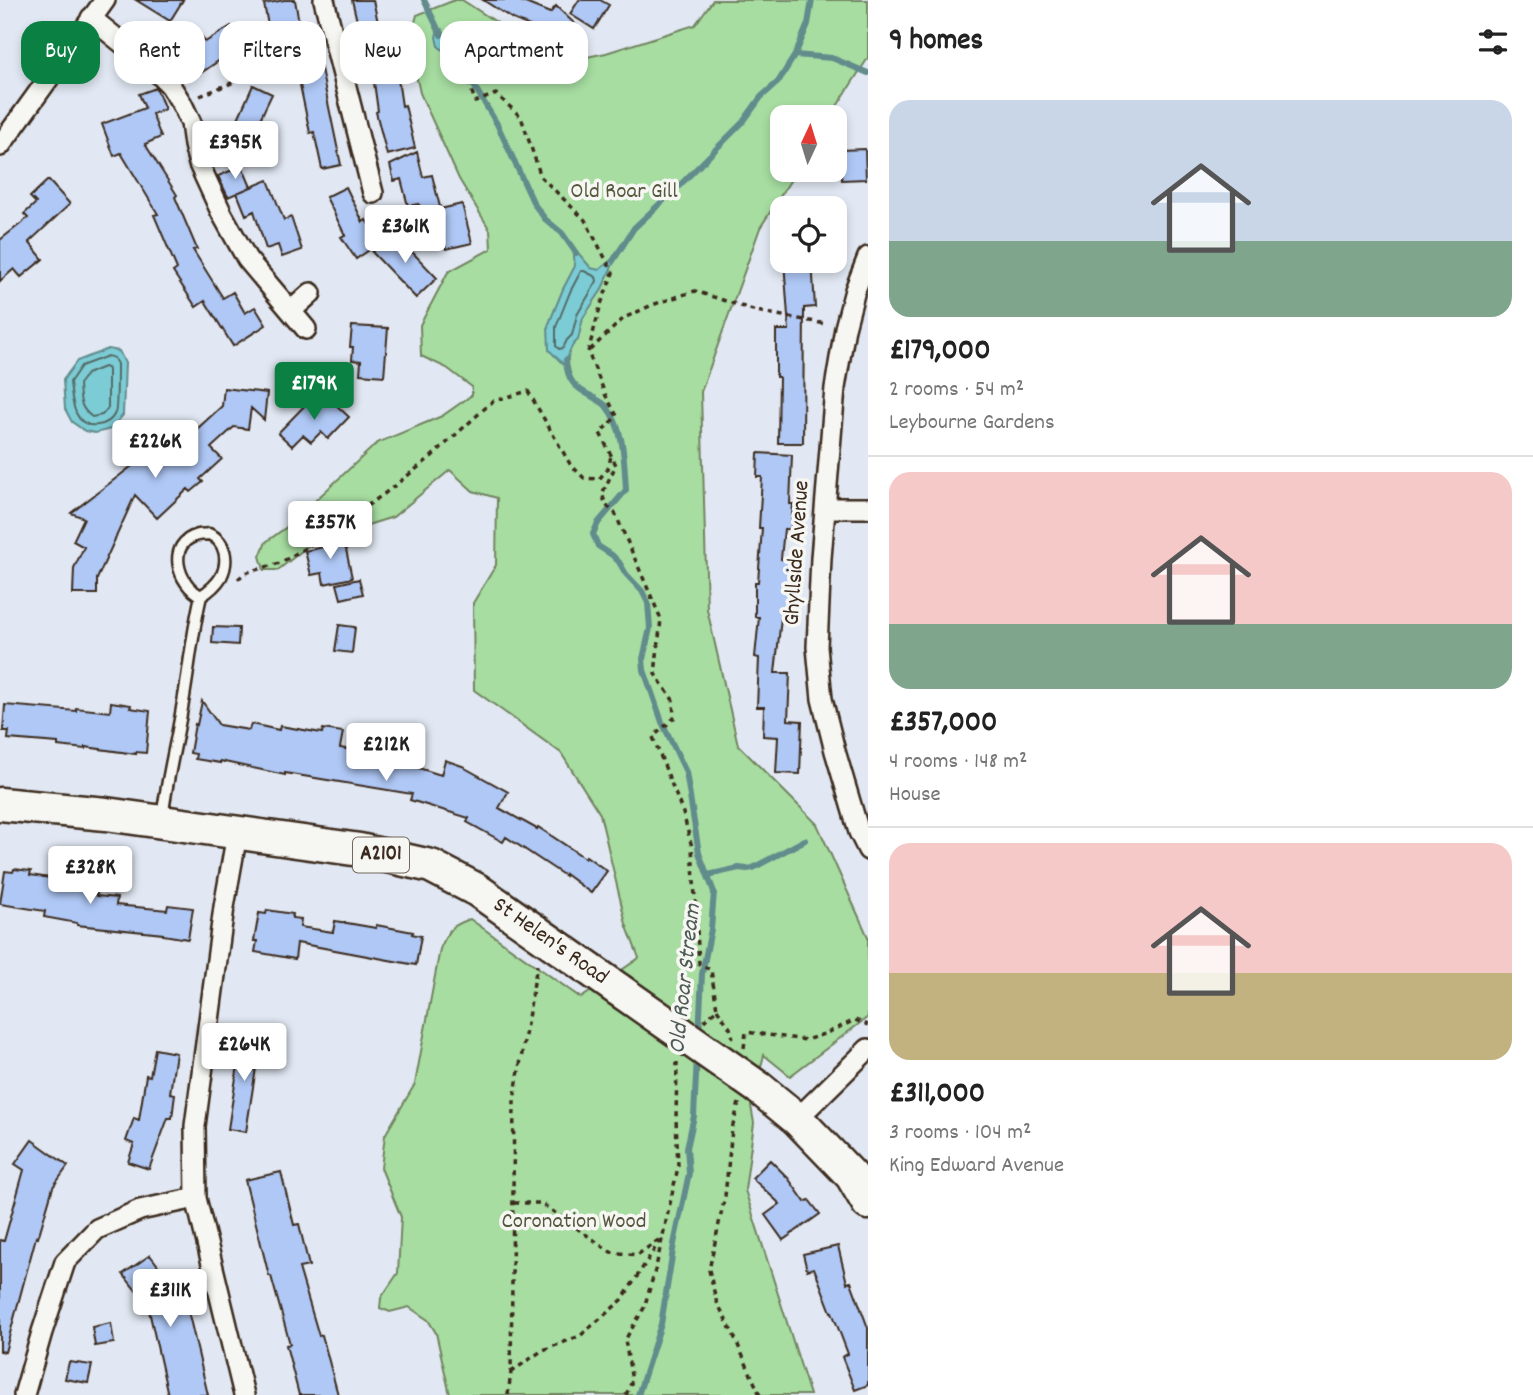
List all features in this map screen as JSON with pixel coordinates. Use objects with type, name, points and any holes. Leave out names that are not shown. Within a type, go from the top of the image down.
[{"type":"main road","name":"St Helen's Road","points":[[0,804],[106,814],[360,850],[431,866],[477,890],[620,990],[749,1092],[797,1119],[852,1177],[868,1203]]},
{"type":"street","points":[[0,146],[105,0]]},
{"type":"street","points":[[324,0],[357,172],[373,193]]},
{"type":"street","points":[[91,18],[170,85],[191,123],[199,164],[247,259],[306,329]]},
{"type":"street","name":"Ghyllside Avenue","points":[[868,257],[855,290],[845,328],[835,388],[821,558],[817,647],[822,699],[835,751],[859,832],[868,850]]},
{"type":"street","points":[[291,311],[311,293]]},
{"type":"street","points":[[826,508],[868,508]]},
{"type":"street","points":[[237,834],[224,907],[195,1126],[196,1198],[244,1395]]},
{"type":"street","points":[[797,1119],[868,1049]]},
{"type":"street","points":[[24,1395],[65,1262],[97,1229],[141,1210],[196,1198]]},
{"type":"lane","points":[[162,823],[195,620],[201,596],[221,577],[226,563],[224,547],[217,538],[209,534],[196,535],[184,544],[178,560],[183,579],[192,592],[201,596]]},
{"type":"path","points":[[182,104],[229,84]]},
{"type":"path","points":[[469,84],[475,102],[496,94],[521,117],[541,177],[586,220],[613,273],[588,352],[617,416],[600,433],[616,465],[602,494],[606,505],[615,513],[661,619],[655,674],[673,700],[674,718],[653,737],[683,813],[692,847],[699,964],[711,970],[718,1009],[730,1028],[733,1040]]},
{"type":"path","points":[[588,352],[624,318],[652,305],[695,291],[756,311],[845,328]]},
{"type":"path","points":[[236,580],[245,573],[280,563],[374,501],[430,458],[493,401],[528,391],[570,464],[584,478],[599,479],[608,469],[611,456]]},
{"type":"path","points":[[508,1395],[511,1372],[514,1100],[542,935]]},
{"type":"path","points":[[708,1016],[718,1009]]},
{"type":"path","points":[[746,1032],[806,1040],[855,1020],[868,1026]]},
{"type":"path","points":[[626,1395],[632,1381],[625,1340],[644,1308],[678,1167],[677,1059]]},
{"type":"path","points":[[749,1092],[739,1106],[732,1129],[725,1196],[709,1270],[716,1300],[760,1395]]},
{"type":"path","points":[[513,1203],[541,1203],[611,1252],[638,1255],[662,1237]]},
{"type":"path","points":[[511,1372],[543,1350],[580,1336],[622,1300],[662,1237]]},
{"type":"green space","name":"Old Roar Gill","points":[[455,0],[462,0],[494,21],[440,21],[440,84],[588,84],[588,57],[695,25],[713,0],[868,0],[868,58],[838,105],[770,105],[770,182],[789,182],[780,196],[770,196],[770,212],[760,228],[701,392],[707,609],[738,745],[817,824],[868,937],[868,1017],[790,1076],[764,1055],[751,1106],[754,1123],[745,1190],[810,1395],[450,1395],[436,1333],[428,1320],[409,1307],[390,1312],[380,1308],[381,1298],[398,1273],[401,1217],[381,1168],[385,1135],[415,1084],[440,949],[448,933],[470,919],[581,998],[639,958],[626,924],[600,814],[561,753],[474,690],[473,603],[496,565],[497,498],[473,491],[450,470],[393,517],[313,542],[278,570],[264,570],[260,556],[266,542],[288,526],[377,443],[442,416],[472,395],[472,387],[447,368],[421,356],[420,325],[448,272],[491,249],[490,230],[459,179],[420,93],[418,84],[426,84],[426,21],[415,21],[417,15]]},
{"type":"water","points":[[440,29],[440,48],[438,46],[436,37]]},
{"type":"water","points":[[573,247],[591,268],[599,270],[617,255],[601,291],[583,318],[578,340],[568,355],[566,367],[549,350],[548,326],[575,266]]},
{"type":"water","points":[[108,349],[119,351],[125,363],[123,415],[111,429],[95,433],[85,431],[72,422],[65,409],[63,380],[77,361]]},
{"type":"building","points":[[136,0],[183,0],[170,21]]},
{"type":"building","points":[[295,0],[299,21],[267,21],[264,4]]},
{"type":"building","points":[[352,0],[373,0],[378,21],[357,21]]},
{"type":"building","points":[[483,0],[518,0],[550,13],[556,6],[572,21],[518,21]]},
{"type":"building","points":[[579,0],[600,0],[609,5],[594,29],[588,25],[588,21],[581,21],[570,14]]},
{"type":"building","points":[[219,33],[219,61],[205,70],[205,42]]},
{"type":"building","points":[[300,84],[324,84],[341,165],[322,169],[314,132],[310,133]]},
{"type":"building","points":[[374,84],[399,84],[402,106],[405,105],[415,148],[387,155],[376,112]]},
{"type":"building","points":[[253,85],[272,94],[261,117],[269,133],[241,148],[229,125],[237,121]]},
{"type":"building","points":[[156,88],[165,109],[152,114],[161,137],[145,144],[177,195],[175,197],[197,249],[193,250],[223,298],[233,292],[245,313],[255,307],[266,325],[233,346],[205,301],[196,307],[173,272],[177,269],[154,215],[158,214],[121,153],[114,156],[102,124],[145,108],[139,94]]},
{"type":"building","points":[[865,149],[866,179],[847,180],[847,150]]},
{"type":"building","points":[[417,152],[423,177],[432,175],[440,207],[421,212],[419,204],[408,206],[401,179],[394,181],[390,165]]},
{"type":"building","points":[[242,166],[251,187],[228,197],[218,176]]},
{"type":"building","points":[[48,180],[70,204],[29,242],[43,259],[21,277],[14,269],[0,281],[0,240],[28,218],[24,214],[36,203],[30,197]]},
{"type":"building","points":[[268,180],[284,220],[291,217],[302,250],[282,257],[278,245],[266,249],[254,211],[246,215],[237,193]]},
{"type":"building","points":[[346,187],[363,222],[366,220],[381,242],[356,259],[341,237],[345,235],[326,197]]},
{"type":"building","points":[[462,204],[472,243],[446,249],[436,210]]},
{"type":"building","points":[[393,232],[437,278],[416,298],[372,252]]},
{"type":"building","points":[[785,273],[813,273],[815,307],[804,308],[803,443],[778,443],[779,377],[776,377],[776,330],[789,330]]},
{"type":"building","points":[[352,326],[388,328],[384,376],[360,374],[361,361],[352,360]]},
{"type":"building","points":[[224,388],[267,393],[264,420],[251,408],[248,429],[234,427],[211,448],[222,459],[200,479],[203,482],[191,492],[188,489],[157,518],[135,495],[97,579],[97,594],[73,594],[74,568],[84,547],[73,541],[84,518],[71,513],[132,466],[117,452],[147,423],[174,450],[222,406]]},
{"type":"building","points":[[311,399],[333,402],[349,417],[328,439],[321,432],[311,442],[303,435],[292,446],[278,433]]},
{"type":"building","points":[[758,453],[792,455],[791,529],[784,529],[781,559],[791,560],[787,618],[781,618],[775,673],[790,673],[788,720],[802,721],[800,774],[776,773],[778,737],[763,736],[764,707],[757,707],[759,658],[755,657],[759,617],[755,617],[755,582],[758,582],[762,528],[759,528],[762,477],[757,477]]},
{"type":"building","points":[[343,535],[352,578],[324,584],[322,573],[311,575],[305,551],[328,546],[327,538]]},
{"type":"building","points":[[359,579],[363,594],[341,599],[337,584]]},
{"type":"building","points":[[339,625],[355,627],[352,653],[335,651]]},
{"type":"building","points":[[213,627],[239,628],[238,645],[212,643]]},
{"type":"building","points":[[202,701],[219,725],[249,730],[251,724],[279,730],[280,726],[322,733],[323,729],[343,732],[340,748],[396,758],[396,761],[441,775],[445,760],[465,767],[508,792],[499,808],[537,829],[538,827],[607,871],[591,893],[506,837],[503,842],[467,822],[469,818],[410,800],[412,794],[195,759],[196,754],[190,753]]},
{"type":"building","points":[[111,702],[150,711],[146,753],[85,749],[58,746],[58,743],[8,739],[9,731],[3,731],[5,705],[110,712]]},
{"type":"building","points":[[14,869],[31,871],[30,875],[77,882],[76,885],[85,887],[85,892],[117,898],[116,905],[167,910],[168,905],[193,908],[188,939],[77,925],[44,917],[45,911],[0,904],[5,871],[13,872]]},
{"type":"building","points":[[267,910],[293,914],[292,918],[301,919],[300,927],[333,932],[335,921],[413,932],[412,934],[421,936],[416,965],[297,943],[295,959],[255,952],[257,941],[254,941],[259,913],[266,914]]},
{"type":"building","points":[[243,1033],[261,1036],[246,1132],[228,1129]]},
{"type":"building","points":[[155,1049],[176,1053],[170,1093],[175,1094],[172,1118],[168,1118],[149,1169],[128,1162],[134,1144],[126,1141],[134,1118],[139,1120],[146,1075],[150,1076]]},
{"type":"building","points":[[32,1140],[68,1166],[53,1187],[38,1238],[36,1237],[5,1352],[0,1351],[0,1240],[4,1241],[24,1170],[15,1164]]},
{"type":"building","points":[[770,1160],[788,1178],[805,1202],[809,1200],[820,1214],[783,1240],[765,1215],[780,1204],[752,1178]]},
{"type":"building","points":[[281,1172],[294,1225],[299,1224],[309,1266],[299,1268],[319,1336],[322,1335],[338,1395],[299,1395],[286,1345],[290,1344],[269,1276],[245,1180]]},
{"type":"building","points":[[838,1246],[847,1283],[851,1282],[868,1328],[868,1385],[855,1390],[842,1357],[848,1354],[832,1312],[814,1268],[807,1270],[803,1254]]},
{"type":"building","points":[[150,1255],[186,1302],[208,1395],[168,1395],[148,1306],[123,1274]]},
{"type":"building","points":[[111,1323],[114,1343],[95,1346],[92,1327]]},
{"type":"building","points":[[69,1362],[92,1365],[88,1383],[65,1379]]},
{"type":"waterway","points":[[424,0],[440,33]]},
{"type":"waterway","name":"Old Roar Stream","points":[[613,261],[634,228],[743,122],[761,97],[778,82],[795,55],[808,24],[812,0]]},
{"type":"waterway","points":[[795,55],[832,58],[868,73]]},
{"type":"waterway","points":[[473,84],[497,124],[534,204],[545,219],[562,233],[576,253]]},
{"type":"waterway","name":"Old Roar Stream","points":[[566,360],[573,383],[605,405],[620,435],[626,490],[598,523],[593,534],[598,546],[619,562],[648,603],[650,628],[643,659],[644,670],[662,722],[686,772],[699,853],[714,892],[711,929],[702,974],[699,1035]]},
{"type":"waterway","points":[[708,875],[739,868],[753,868],[805,840]]},
{"type":"waterway","name":"Old Roar Stream","points":[[638,1395],[661,1324],[689,1173],[687,1148],[694,1116],[697,1056]]},
{"type":"park label","name":"Coronation Wood","points":[[574,1222]]}]
